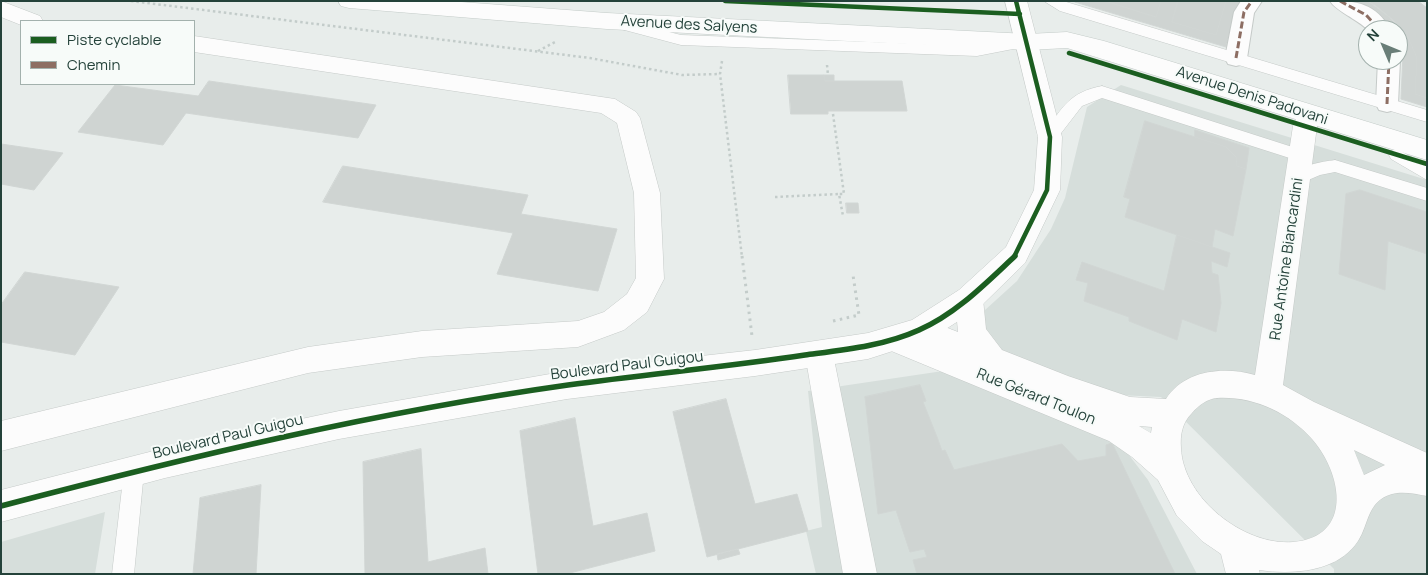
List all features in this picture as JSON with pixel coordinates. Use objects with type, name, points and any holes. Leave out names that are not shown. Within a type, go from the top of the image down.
[{"type":"street","name":"Avenue des Salyens","points":[[349,1],[607,21],[1028,42]]},
{"type":"street","name":"Boulevard Paul Guigou","points":[[1,506],[134,471],[339,425],[557,386],[755,364],[881,344],[907,334],[969,299],[1016,255],[1048,190],[1050,137],[1028,42],[1016,1]]},
{"type":"street","points":[[1236,58],[1244,12],[1252,1]]},
{"type":"street","points":[[1340,1],[1366,15],[1371,20]]},
{"type":"street","points":[[1,8],[30,20]]},
{"type":"street","name":"Avenue Denis Padovani","points":[[1028,42],[1067,40],[1096,47],[1427,150]]},
{"type":"street","name":"Avenue Denis Padovani","points":[[1028,42],[1093,59],[1427,164]]},
{"type":"street","points":[[1,436],[308,360],[422,344],[578,334],[614,321],[637,303],[650,278],[645,184],[628,118],[607,105],[195,44]]},
{"type":"street","points":[[1387,104],[1389,70]]},
{"type":"street","name":"Rue Antoine Biancardini","points":[[1267,391],[1305,126]]},
{"type":"street","name":"Rue Gérard Toulon","points":[[969,299],[972,334],[991,357]]},
{"type":"street","name":"Rue Gérard Toulon","points":[[907,334],[991,357],[1066,389],[1130,411],[1171,414]]},
{"type":"street","name":"Rue Gérard Toulon","points":[[907,334],[1120,431],[1143,446],[1169,469]]},
{"type":"street","points":[[830,352],[860,574]]},
{"type":"street","points":[[1302,410],[1323,429],[1341,452],[1351,478],[1355,503],[1348,528],[1332,547],[1306,566],[1259,554],[1238,559],[1194,511],[1179,491],[1169,469],[1165,449],[1166,431],[1171,414],[1187,396],[1209,385],[1237,384],[1267,391],[1302,410],[1427,469]]},
{"type":"street","points":[[1355,503],[1380,481],[1402,476],[1427,480]]},
{"type":"lane","points":[[1052,1],[1065,8],[1427,116]]},
{"type":"lane","points":[[1050,137],[1074,101],[1090,93],[1102,92],[1300,167],[1318,169],[1335,166],[1427,196]]},
{"type":"lane","points":[[1397,155],[1427,174]]},
{"type":"lane","points":[[123,574],[134,471]]},
{"type":"path","points":[[131,1],[590,58],[682,75],[720,74],[755,364]]},
{"type":"path","points":[[775,196],[844,194],[832,114]]},
{"type":"path","points":[[839,194],[843,216]]},
{"type":"path","points":[[830,352],[833,321],[859,315],[853,275]]},
{"type":"shaded area","points":[[1121,85],[1427,180],[1427,574],[1334,574],[1334,569],[1161,397],[1119,395],[998,354],[974,320],[1017,281],[1051,229],[1065,198],[1087,107]]},
{"type":"shaded area","points":[[943,371],[1119,442],[1148,480],[1197,574],[816,574],[806,531],[822,527],[808,391]]},
{"type":"shaded area","points":[[105,512],[95,574],[1,574],[1,542]]},
{"type":"building","points":[[1105,1],[1156,17],[1161,1],[1178,1],[1172,22],[1216,35],[1226,1],[1241,1],[1235,10],[1226,47],[1075,2]]},
{"type":"building","points":[[1105,1],[1161,1],[1156,17]]},
{"type":"building","points":[[1178,1],[1226,1],[1216,35],[1172,22]]},
{"type":"building","points":[[1353,1],[1368,1],[1393,20],[1377,20]]},
{"type":"building","points":[[1368,1],[1418,1],[1427,8],[1427,98],[1415,94],[1417,58],[1408,37],[1408,20],[1392,20]]},
{"type":"building","points":[[1408,37],[1417,58],[1415,94],[1427,98],[1427,107],[1401,99],[1402,70],[1408,70]]},
{"type":"building","points":[[788,75],[824,75],[825,81],[902,81],[907,111],[828,111],[828,114],[791,114]]},
{"type":"building","points":[[824,75],[834,75],[834,81],[825,81]]},
{"type":"building","points":[[209,81],[376,105],[358,138],[186,113],[163,145],[78,132],[115,85],[198,96]]},
{"type":"building","points":[[1145,121],[1226,147],[1236,157],[1237,166],[1246,169],[1233,236],[1215,229],[1212,247],[1125,217],[1130,199],[1124,197]]},
{"type":"building","points":[[1195,130],[1249,148],[1246,169],[1237,166],[1236,157],[1226,147],[1195,137]]},
{"type":"building","points":[[1,144],[63,153],[34,190],[1,184]]},
{"type":"building","points":[[343,166],[528,195],[521,214],[617,229],[598,291],[497,274],[513,233],[323,202]]},
{"type":"building","points":[[1360,190],[1427,212],[1427,254],[1388,241],[1385,290],[1339,274],[1346,194]]},
{"type":"building","points":[[846,203],[858,203],[859,213],[847,213]]},
{"type":"building","points":[[1177,235],[1230,253],[1227,267],[1211,261],[1212,273],[1218,275],[1221,303],[1216,332],[1182,319],[1177,340],[1129,321],[1129,317],[1084,301],[1088,283],[1076,280],[1082,262],[1164,291]]},
{"type":"building","points":[[25,272],[119,287],[75,355],[1,342],[1,305]]},
{"type":"building","points":[[920,385],[926,401],[923,402],[942,451],[945,450],[954,470],[1062,444],[1078,461],[1106,456],[1106,445],[1112,443],[1175,574],[917,574],[913,560],[927,557],[924,549],[910,552],[896,510],[878,514],[865,397]]},
{"type":"building","points":[[726,399],[755,504],[797,494],[808,531],[707,557],[673,412]]},
{"type":"building","points":[[575,418],[593,526],[647,513],[655,551],[566,574],[538,574],[520,431]]},
{"type":"building","points":[[421,449],[428,562],[485,548],[488,574],[365,574],[363,462]]},
{"type":"building","points":[[261,485],[256,574],[193,574],[200,498]]},
{"type":"building","points":[[738,549],[740,554],[718,560],[717,554]]},
{"type":"marked path","points":[[1236,58],[1244,12],[1252,1]]},
{"type":"marked path","points":[[1340,1],[1366,15],[1371,20]]},
{"type":"marked path","points":[[1387,104],[1389,70]]},
{"type":"cycle path","points":[[725,1],[1020,14]]},
{"type":"cycle path","points":[[1,506],[165,463],[339,425],[567,385],[755,363],[868,346],[920,330],[969,299],[1016,255],[1047,190],[1050,137],[1028,42],[1016,1]]},
{"type":"cycle path","points":[[1069,53],[1427,164]]}]
